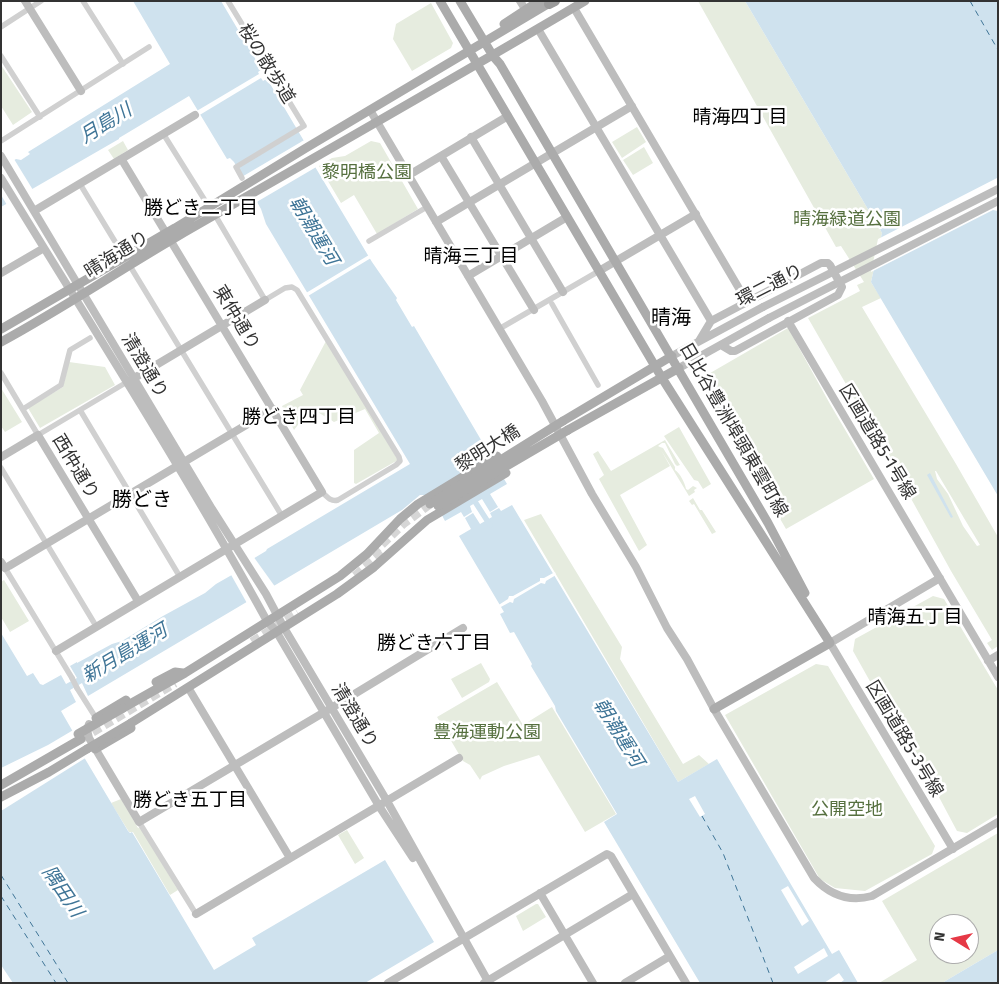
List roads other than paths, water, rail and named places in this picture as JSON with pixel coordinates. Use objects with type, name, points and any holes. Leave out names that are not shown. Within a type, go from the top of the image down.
[{"type":"main road","points":[[440,1],[478,65]]},
{"type":"main road","points":[[460,1],[493,56]]},
{"type":"main road","points":[[378,123],[585,1]]},
{"type":"main road","points":[[370,110],[549,2]]},
{"type":"main road","points":[[501,32],[504,23],[523,5],[549,2]]},
{"type":"main road","name":"日比谷豊洲埠頭東雲町線","points":[[493,56],[500,64],[679,368],[754,499],[818,616],[830,644]]},
{"type":"main road","name":"日比谷豊洲埠頭東雲町線","points":[[478,65],[662,378],[830,644]]},
{"type":"main road","name":"晴海通り","points":[[1,342],[80,296],[128,262],[169,237],[243,182],[370,110]]},
{"type":"main road","name":"晴海通り","points":[[169,237],[215,215],[378,123]]},
{"type":"main road","name":"晴海通り","points":[[1,329],[75,288],[128,262]]},
{"type":"main road","name":"環二通り","points":[[563,421],[672,356]]},
{"type":"main road","name":"環二通り","points":[[568,430],[679,368]]},
{"type":"main road","points":[[1,784],[40,757],[185,673],[345,572],[374,547],[400,519],[428,498],[497,456],[563,421]]},
{"type":"main road","name":"黎明大橋","points":[[563,421],[431,507],[568,430]]},
{"type":"main road","points":[[1,796],[49,772],[352,584],[427,520],[506,473],[568,430]]},
{"type":"main road","points":[[754,499],[765,523],[759,529]]},
{"type":"main road","points":[[345,572],[352,577],[352,584]]},
{"type":"main road","points":[[252,631],[258,635],[258,642]]},
{"type":"main road","points":[[714,709],[830,644]]},
{"type":"main road","points":[[95,750],[207,678],[220,667]]},
{"type":"main road","points":[[96,718],[171,674],[175,672],[185,673]]},
{"type":"main road","points":[[1,784],[83,742],[1,796]]},
{"type":"street","points":[[25,1],[81,91]]},
{"type":"street","points":[[1,26],[41,1]]},
{"type":"street","points":[[83,1],[123,64]]},
{"type":"street","name":"桜の散歩道","points":[[228,1],[304,126],[236,167],[243,182]]},
{"type":"street","points":[[574,8],[747,302]]},
{"type":"street","points":[[538,29],[711,321]]},
{"type":"street","points":[[1,141],[150,47]]},
{"type":"street","points":[[1,56],[40,117]]},
{"type":"street","points":[[436,222],[632,106]]},
{"type":"street","points":[[370,110],[558,430],[592,494],[636,568],[658,612],[687,658],[714,709],[814,878],[832,893],[851,898],[872,896],[998,822]]},
{"type":"street","points":[[34,211],[195,115]]},
{"type":"street","points":[[408,175],[508,116]]},
{"type":"street","points":[[164,134],[209,207]]},
{"type":"street","points":[[471,137],[563,292]]},
{"type":"street","name":"清澄通り","points":[[1,156],[34,211],[75,288],[181,464],[268,621],[279,629],[332,708],[450,916]]},
{"type":"street","points":[[442,156],[534,310]]},
{"type":"street","name":"東仲通り","points":[[122,160],[322,492]]},
{"type":"street","name":"清澄通り","points":[[1,178],[44,248],[75,288]]},
{"type":"street","points":[[80,184],[282,516]]},
{"type":"street","name":"環二通り","points":[[672,356],[763,307],[998,189]]},
{"type":"street","name":"環二通り","points":[[679,368],[769,318],[998,200]]},
{"type":"street","points":[[369,241],[428,207]]},
{"type":"street","points":[[499,330],[696,214]]},
{"type":"street","points":[[215,215],[265,300]]},
{"type":"street","points":[[468,276],[568,217]]},
{"type":"street","points":[[1,272],[21,259],[44,248]]},
{"type":"street","points":[[699,341],[711,321],[821,263],[828,262],[842,286],[840,292],[735,350],[731,351],[721,345]]},
{"type":"street","points":[[1,457],[284,288],[292,286],[297,290],[400,460],[396,465],[338,500],[334,501],[322,492],[282,516],[229,553],[180,577],[56,651]]},
{"type":"street","points":[[552,304],[598,385]]},
{"type":"street","name":"区画道路5-1号線","points":[[788,321],[998,677]]},
{"type":"street","points":[[23,409],[61,385],[70,350],[90,338]]},
{"type":"street","name":"西仲通り","points":[[1,373],[138,601]]},
{"type":"street","points":[[273,409],[46,543],[3,565],[96,718],[90,722],[87,730],[95,750],[196,914],[459,758]]},
{"type":"street","points":[[80,410],[180,577]]},
{"type":"street","name":"清澄通り","points":[[181,464],[278,614],[279,629],[323,713],[379,806],[450,916]]},
{"type":"street","points":[[1,468],[96,626]]},
{"type":"street","points":[[830,644],[940,578]]},
{"type":"street","points":[[139,822],[463,628]]},
{"type":"street","name":"区画道路5-3号線","points":[[830,644],[953,849]]},
{"type":"street","points":[[988,661],[998,655]]},
{"type":"street","points":[[189,688],[290,858]]},
{"type":"street","points":[[388,983],[607,854],[611,856],[686,983]]},
{"type":"street","points":[[540,893],[593,983]]},
{"type":"street","points":[[450,916],[487,982],[633,894]]},
{"type":"street","points":[[625,983],[670,956]]},
{"type":"water","points":[[133,1],[221,1],[304,141],[301,142],[308,155],[372,262],[397,298],[396,300],[412,327],[414,326],[507,484],[490,494],[498,507],[490,512],[482,499],[470,506],[472,512],[464,517],[461,512],[445,521],[431,495],[420,495],[402,510],[88,696],[82,683],[70,690],[76,702],[61,711],[76,737],[75,742],[128,831],[132,832],[214,970],[256,945],[252,938],[385,860],[434,942],[365,983],[13,983],[1,965],[1,633],[27,676],[33,673],[40,684],[43,685],[61,675],[66,684],[77,678],[70,666],[112,644],[122,641],[205,593],[267,549],[410,464],[266,224],[261,209],[234,162],[230,158],[227,159],[189,96],[1,207],[1,168],[16,159],[21,160],[30,154],[28,152],[170,64]]},
{"type":"water","points":[[745,1],[998,1],[998,496],[871,282],[882,233]]},
{"type":"water","points":[[930,473],[953,517],[951,518],[927,475]]},
{"type":"water","points":[[512,505],[678,782],[717,759],[832,954],[839,950],[858,983],[700,983],[604,822],[617,814],[556,711],[514,632],[510,633],[500,614],[504,612],[459,536],[471,529],[465,518],[473,513],[480,524],[492,517],[490,513],[499,508],[501,511]]},
{"type":"water","points":[[998,950],[998,983],[942,983],[974,964],[979,964],[979,961]]},
{"type":"waterway","name":"朝潮運河","points":[[472,497],[490,525]]},
{"type":"tunnel","points":[[372,554],[403,524],[430,504]]},
{"type":"tunnel","points":[[355,576],[383,552]]},
{"type":"tunnel","points":[[252,642],[298,613]]},
{"type":"tunnel","points":[[81,739],[175,683]]},
{"type":"district","name":"晴海四丁目","points":[[740,118]]},
{"type":"district","name":"勝どき二丁目","points":[[201,209]]},
{"type":"district","name":"晴海三丁目","points":[[471,257]]},
{"type":"district","name":"晴海","points":[[671,318]]},
{"type":"district","name":"勝どき四丁目","points":[[299,418]]},
{"type":"district","name":"勝どき","points":[[142,500]]},
{"type":"district","name":"晴海五丁目","points":[[915,618]]},
{"type":"district","name":"勝どき六丁目","points":[[434,644]]},
{"type":"district","name":"勝どき五丁目","points":[[190,801]]},
{"type":"water label","name":"月島川","points":[[106,124]]},
{"type":"water label","name":"新月島運河","points":[[125,654]]},
{"type":"water label","name":"隅田川","points":[[62,892]]},
{"type":"park label","name":"黎明橋公園","points":[[367,173]]},
{"type":"park label","name":"晴海緑道公園","points":[[847,220]]},
{"type":"park label","name":"豊海運動公園","points":[[487,733]]},
{"type":"park label","name":"公開空地","points":[[847,810]]}]
